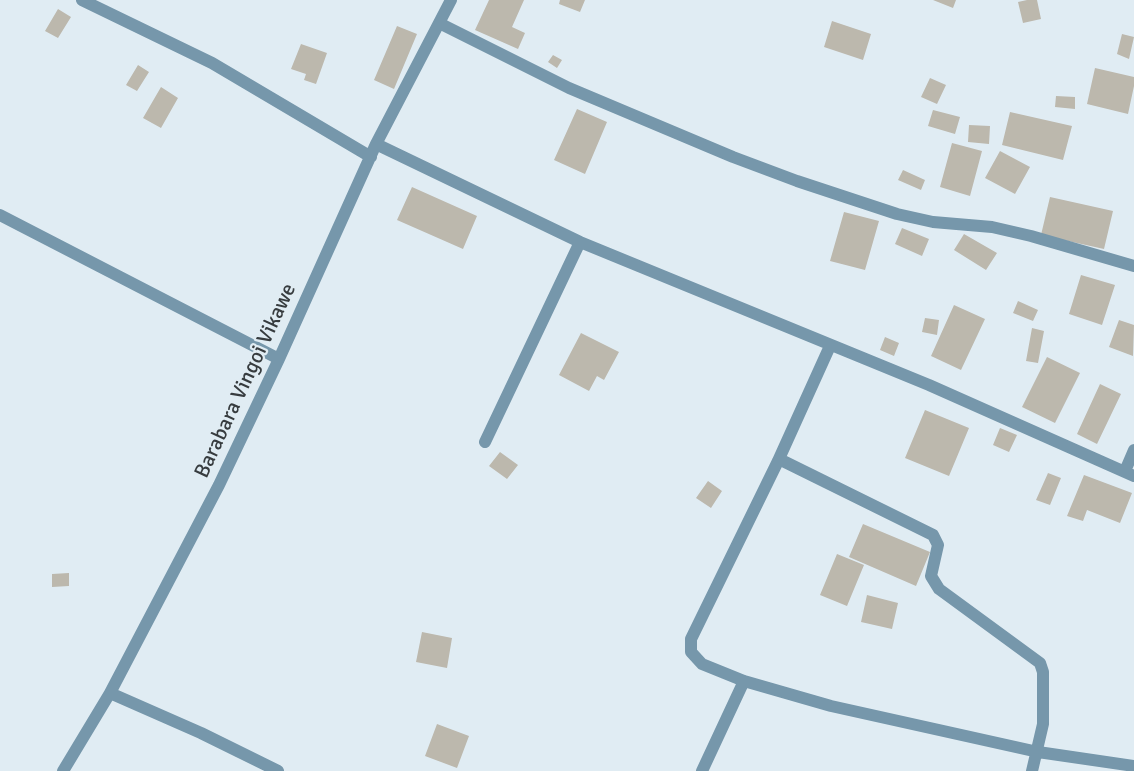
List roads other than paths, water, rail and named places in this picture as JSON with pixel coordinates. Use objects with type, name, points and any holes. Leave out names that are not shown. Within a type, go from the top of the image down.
[{"type":"street","points":[[82,0],[212,63],[371,157]]},
{"type":"street","name":"Barabara Vingoi Vikawe","points":[[63,771],[110,693],[219,484],[376,144],[451,0]]},
{"type":"street","points":[[439,23],[569,88],[733,157],[797,181],[897,214],[933,222],[1002,229],[1134,267]]},
{"type":"street","points":[[376,144],[580,242],[929,385],[1129,473],[1134,450]]},
{"type":"street","points":[[0,215],[279,358]]},
{"type":"street","points":[[486,442],[580,242]]},
{"type":"street","points":[[830,346],[779,459],[691,639],[691,652],[702,664],[744,681],[831,705],[1038,752],[1134,766]]},
{"type":"street","points":[[779,459],[933,535],[938,545],[931,576],[939,589],[1037,659],[1042,666],[1043,717],[1038,752],[1032,771]]},
{"type":"street","points":[[702,771],[744,681]]},
{"type":"street","points":[[110,693],[201,732],[278,771]]}]
